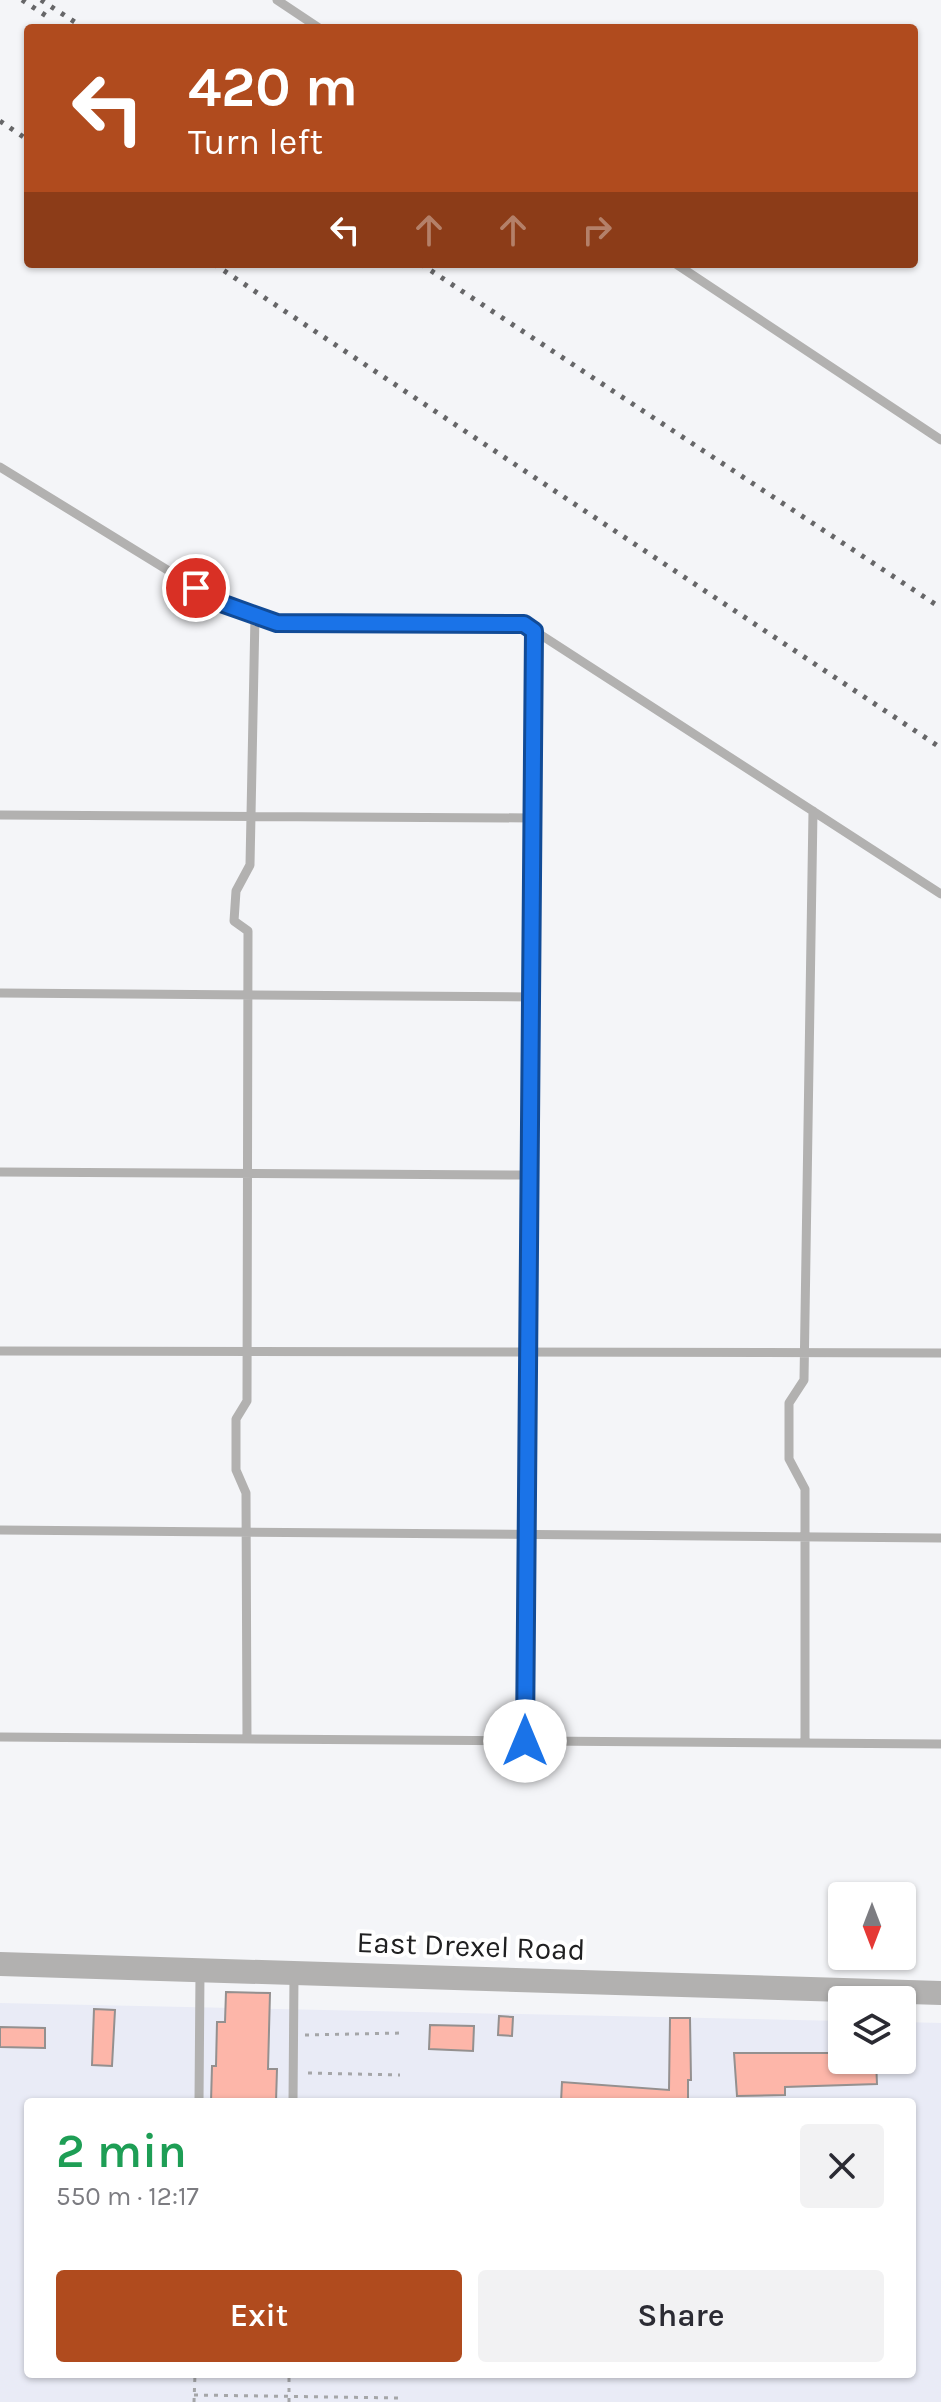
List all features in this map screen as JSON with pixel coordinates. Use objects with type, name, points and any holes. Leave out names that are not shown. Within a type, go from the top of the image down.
[{"type":"street","name":"East Drexel Road","points":[[0,1964],[941,1993]]},
{"type":"lane","points":[[277,0],[313,24]]},
{"type":"lane","points":[[682,268],[941,440]]},
{"type":"lane","points":[[0,467],[221,603],[277,623],[524,624],[941,894]]},
{"type":"lane","points":[[247,1739],[246,1493],[236,1470],[236,1419],[247,1401],[248,931],[234,921],[236,891],[250,865],[255,615]]},
{"type":"lane","points":[[525,1741],[534,631]]},
{"type":"lane","points":[[805,1743],[805,1489],[789,1459],[789,1403],[804,1380],[813,811]]},
{"type":"lane","points":[[0,815],[532,818]]},
{"type":"lane","points":[[0,993],[531,997]]},
{"type":"lane","points":[[0,1172],[529,1175]]},
{"type":"lane","points":[[0,1351],[941,1353]]},
{"type":"lane","points":[[0,1530],[941,1538]]},
{"type":"lane","points":[[0,1737],[941,1744]]},
{"type":"lane","points":[[199,2098],[200,1970]]},
{"type":"lane","points":[[293,2098],[294,1973]]},
{"type":"path","points":[[293,2035],[401,2033]]},
{"type":"path","points":[[293,2073],[400,2075]]},
{"type":"path","points":[[194,2402],[195,2378]]},
{"type":"path","points":[[289,2378],[289,2402]]},
{"type":"path","points":[[194,2395],[400,2398]]},
{"type":"shaded area","points":[[0,2003],[828,2021],[828,2074],[916,2074],[916,2022],[941,2023],[941,2402],[0,2402]]},
{"type":"building","points":[[226,1992],[270,1993],[268,2069],[277,2069],[276,2098],[211,2098],[212,2066],[216,2066],[217,2022],[225,2022]]},
{"type":"building","points":[[94,2009],[115,2010],[112,2066],[92,2065]]},
{"type":"building","points":[[499,2016],[513,2017],[512,2036],[498,2035]]},
{"type":"building","points":[[670,2018],[690,2018],[691,2080],[688,2080],[688,2098],[561,2098],[562,2082],[669,2090]]},
{"type":"building","points":[[430,2025],[474,2026],[473,2051],[429,2049]]},
{"type":"building","points":[[0,2027],[45,2028],[45,2048],[0,2047]]},
{"type":"building","points":[[734,2053],[828,2053],[828,2074],[877,2074],[877,2084],[785,2087],[785,2095],[737,2096]]},
{"type":"railway","points":[[22,0],[48,17]]},
{"type":"railway","points":[[41,0],[78,24]]},
{"type":"railway","points":[[0,121],[24,137]]},
{"type":"railway","points":[[220,268],[941,748]]},
{"type":"railway","points":[[427,268],[941,608]]},
{"type":"route","points":[[196,588],[221,603],[277,623],[524,624],[534,631],[525,1741]]}]
